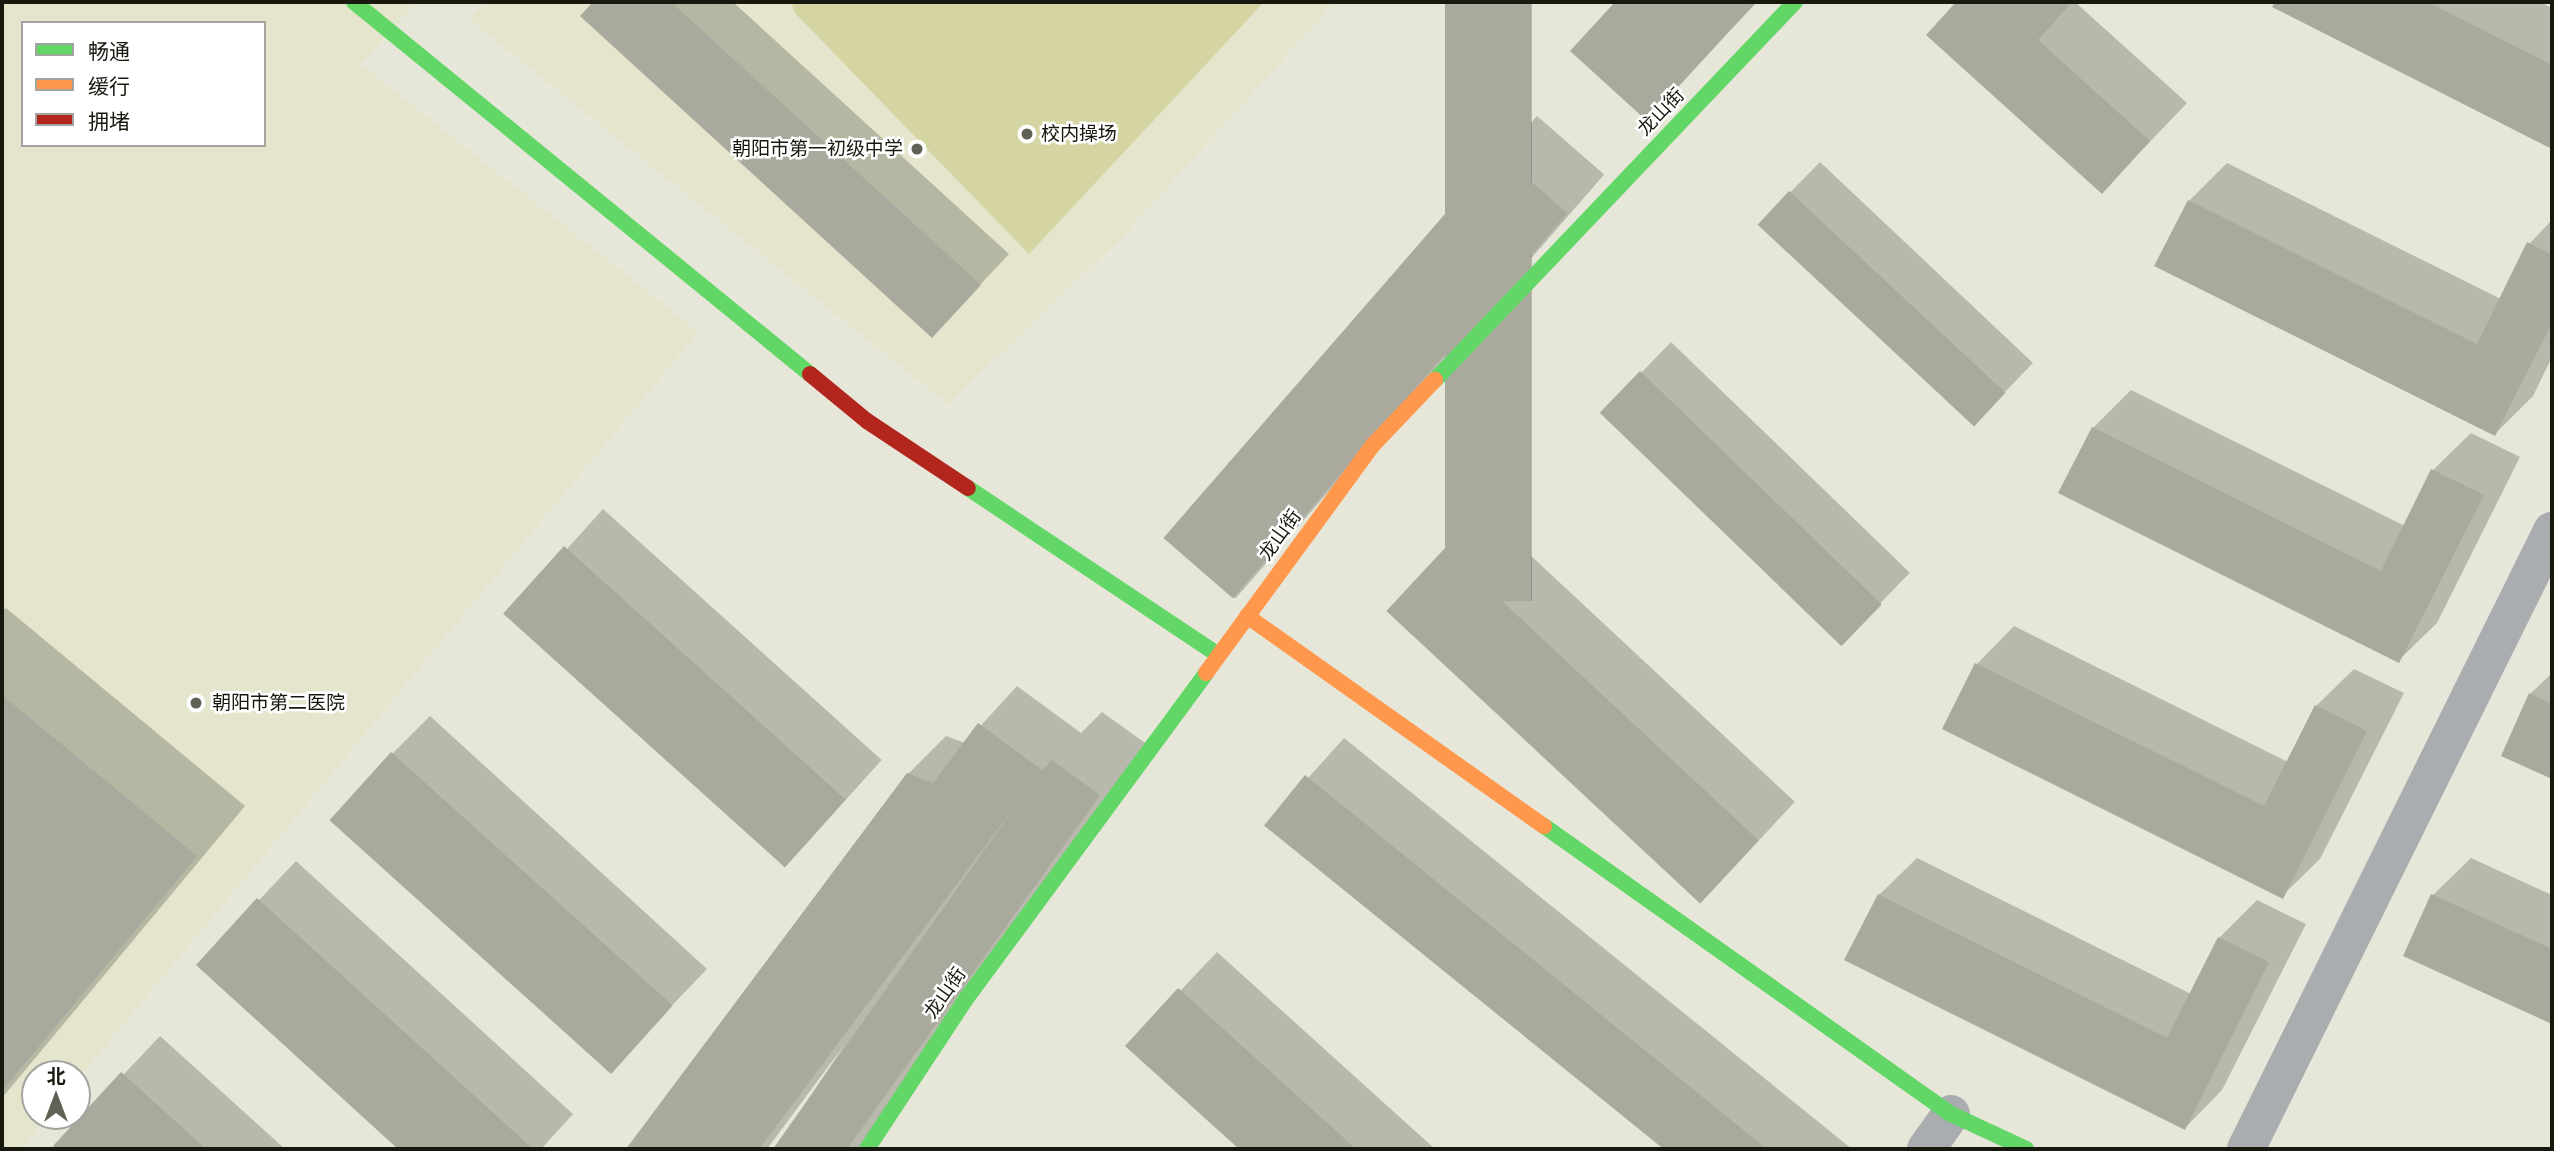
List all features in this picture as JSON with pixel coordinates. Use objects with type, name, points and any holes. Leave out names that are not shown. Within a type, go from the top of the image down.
[{"type":"street","points":[[354,2],[867,421],[1218,656]]},
{"type":"street","name":"龙山街","points":[[867,1149],[966,999],[1373,446],[1795,2]]},
{"type":"street","points":[[2246,1149],[2552,531]]},
{"type":"street","points":[[1247,616],[1951,1114],[2026,1149]]},
{"type":"street","points":[[1926,1149],[1951,1114]]},
{"type":"shaded area","name":"朝阳市第二医院","points":[[2,2],[418,2],[360,64],[698,332],[91,1063],[91,1060],[21,1060],[21,1130],[36,1130],[20,1149],[2,1149]]},
{"type":"shaded area","name":"朝阳市第一初级中学","points":[[486,2],[1335,2],[1121,238],[948,404],[469,19]]},
{"type":"green space","name":"校内操场","points":[[791,2],[1264,2],[1029,254],[795,13]]},
{"type":"building","points":[[593,2],[671,2],[981,285],[932,338],[580,16]]},
{"type":"building","points":[[1445,2],[1531,2],[1531,601],[1445,601]]},
{"type":"building","points":[[1615,2],[1756,2],[1647,121],[1570,51]]},
{"type":"building","points":[[1956,2],[2072,2],[2038,40],[2150,141],[2102,194],[1926,35]]},
{"type":"building","points":[[2275,2],[2428,2],[2552,65],[2552,149],[2272,7]]},
{"type":"building","points":[[1498,153],[1567,213],[1233,598],[1163,538]]},
{"type":"building","points":[[1789,191],[2005,393],[1974,427],[1758,225]]},
{"type":"building","points":[[2188,200],[2477,344],[2527,242],[2552,255],[2552,323],[2495,436],[2154,266]]},
{"type":"building","points":[[1640,371],[1882,604],[1841,646],[1600,413]]},
{"type":"building","points":[[2092,427],[2381,571],[2431,469],[2484,495],[2399,663],[2058,493]]},
{"type":"building","points":[[564,546],[846,800],[785,867],[503,614]]},
{"type":"building","points":[[1445,548],[1759,841],[1700,903],[1386,611]]},
{"type":"building","points":[[1975,663],[2264,806],[2315,705],[2367,731],[2283,899],[1942,729]]},
{"type":"building","points":[[2529,693],[2552,704],[2552,779],[2501,756]]},
{"type":"building","points":[[2,695],[197,856],[28,1060],[21,1060],[21,1068],[2,1091]]},
{"type":"building","points":[[978,723],[1042,770],[1052,760],[1100,795],[847,1149],[773,1149],[1019,801],[759,1149],[626,1149],[907,773],[933,783]]},
{"type":"building","points":[[391,752],[673,1006],[611,1074],[329,820]]},
{"type":"building","points":[[1305,775],[1767,1149],[1664,1149],[1264,826]]},
{"type":"building","points":[[1878,894],[2167,1038],[2218,937],[2269,962],[2185,1130],[1844,960]]},
{"type":"building","points":[[2431,894],[2552,949],[2552,1024],[2403,956]]},
{"type":"building","points":[[257,898],[533,1149],[398,1149],[196,965]]},
{"type":"building","points":[[1178,988],[1356,1149],[1239,1149],[1125,1046]]},
{"type":"building","points":[[121,1072],[206,1149],[57,1149],[53,1146],[68,1130],[91,1130],[91,1105]]},
{"type":"traffic: fast","points":[[354,2],[810,374]]},
{"type":"traffic: fast","points":[[1435,380],[1795,2]]},
{"type":"traffic: fast","points":[[968,488],[1218,655]]},
{"type":"traffic: fast","points":[[867,1149],[966,999],[1206,673]]},
{"type":"traffic: fast","points":[[1544,826],[1951,1114],[2026,1149]]},
{"type":"traffic: slow","points":[[1206,673],[1373,445],[1435,380]]},
{"type":"traffic: slow","points":[[1247,616],[1544,826]]},
{"type":"traffic: jam","points":[[810,374],[867,421],[968,488]]},
{"type":"place","name":"校内操场","points":[[1027,134]]},
{"type":"place","name":"朝阳市第一初级中学","points":[[917,149]]},
{"type":"place","name":"朝阳市第二医院","points":[[196,703]]}]
